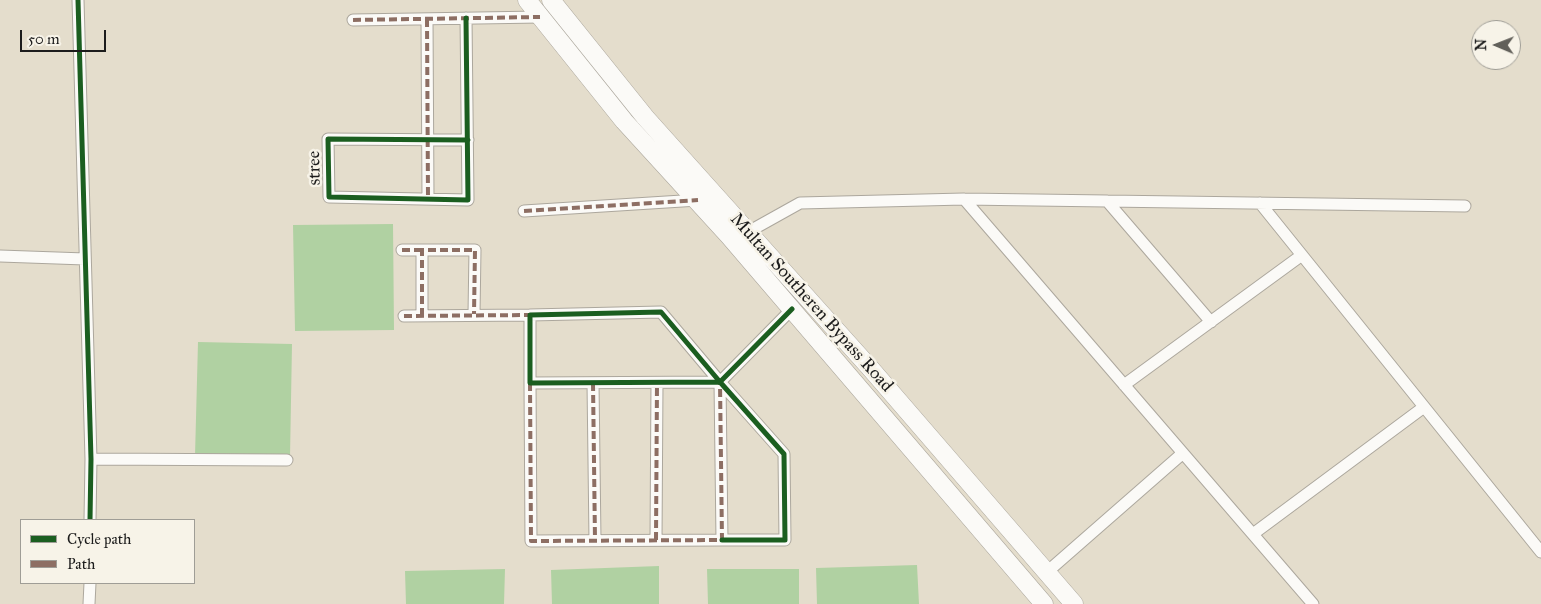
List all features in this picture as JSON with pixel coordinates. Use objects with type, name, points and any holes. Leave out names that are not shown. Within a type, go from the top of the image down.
[{"type":"highway","name":"Multan Southeren Bypass Road","points":[[526,0],[624,121],[698,200],[1044,604]]},
{"type":"highway","name":"Multan Southeren Bypass Road","points":[[551,0],[645,117],[1074,604]]},
{"type":"street","points":[[78,0],[91,458],[90,519]]},
{"type":"street","points":[[353,20],[540,17]]},
{"type":"street","name":"stree","points":[[466,18],[468,140],[468,200],[329,197],[328,139],[468,140]]},
{"type":"street","points":[[427,19],[428,199]]},
{"type":"street","points":[[964,199],[1314,604]]},
{"type":"street","points":[[748,232],[800,203],[964,199],[1465,206]]},
{"type":"street","points":[[524,211],[698,200]]},
{"type":"street","points":[[1108,201],[1211,322]]},
{"type":"street","points":[[1260,203],[1541,552]]},
{"type":"street","points":[[402,250],[475,250],[474,314]]},
{"type":"street","points":[[422,250],[422,316]]},
{"type":"street","points":[[1124,385],[1302,255]]},
{"type":"street","points":[[0,256],[85,259]]},
{"type":"street","points":[[530,384],[720,382],[792,309]]},
{"type":"street","points":[[404,316],[661,312],[784,454],[785,540],[531,541],[530,315]]},
{"type":"street","points":[[720,382],[722,540]]},
{"type":"street","points":[[593,383],[595,540]]},
{"type":"street","points":[[656,540],[657,383]]},
{"type":"street","points":[[1253,534],[1424,407]]},
{"type":"street","points":[[1047,572],[1183,453]]},
{"type":"street","points":[[91,458],[287,460]]},
{"type":"street","points":[[89,604],[90,584]]},
{"type":"green space","points":[[393,224],[394,330],[295,331],[293,225]]},
{"type":"green space","points":[[198,342],[292,344],[290,457],[195,456]]},
{"type":"green space","points":[[917,565],[919,604],[817,604],[816,568]]},
{"type":"green space","points":[[659,566],[659,604],[552,604],[551,570]]},
{"type":"green space","points":[[505,569],[504,604],[406,604],[405,571]]},
{"type":"green space","points":[[707,569],[799,569],[799,604],[708,604]]},
{"type":"marked path","points":[[353,20],[540,17]]},
{"type":"marked path","points":[[427,19],[428,199]]},
{"type":"marked path","points":[[524,211],[698,200]]},
{"type":"marked path","points":[[402,250],[422,250]]},
{"type":"marked path","points":[[422,316],[422,250],[475,250],[474,314]]},
{"type":"marked path","points":[[404,316],[530,315]]},
{"type":"marked path","points":[[530,383],[531,541],[722,540],[720,382]]},
{"type":"marked path","points":[[593,383],[595,540]]},
{"type":"marked path","points":[[656,540],[657,383]]},
{"type":"cycle path","points":[[78,0],[91,459],[90,519]]},
{"type":"cycle path","points":[[466,18],[468,200],[329,197],[328,139],[468,140]]},
{"type":"cycle path","points":[[722,540],[785,540],[784,454],[720,382],[530,383],[530,315],[661,312],[720,382],[792,309]]}]
